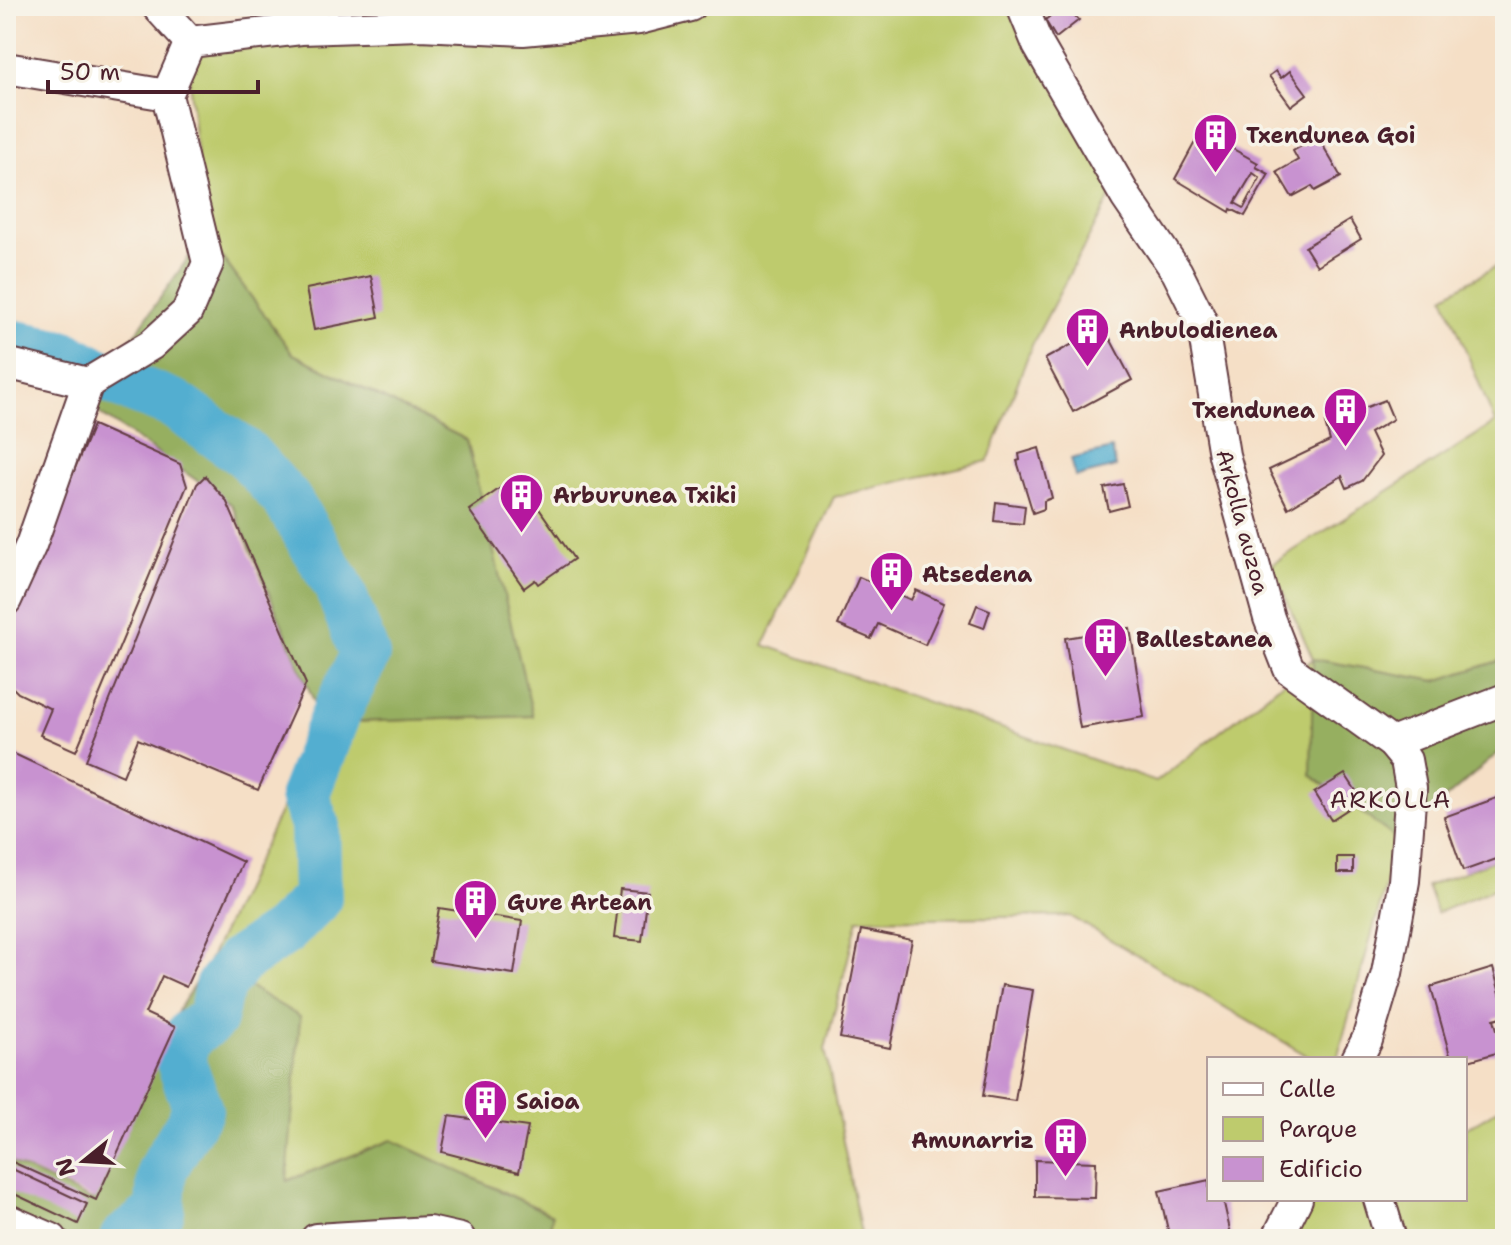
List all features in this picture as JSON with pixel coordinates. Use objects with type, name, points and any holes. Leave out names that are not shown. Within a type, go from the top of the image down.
[{"type":"street","points":[[157,6],[190,42]]},
{"type":"street","points":[[190,42],[316,28],[420,25],[523,30],[639,19],[690,6]]},
{"type":"street","name":"Arkolla auzoa","points":[[1022,6],[1038,45],[1126,197],[1177,272],[1202,322],[1224,455],[1269,618],[1289,669],[1392,743],[1406,760],[1411,788],[1404,881],[1387,973],[1367,1040],[1358,1057]]},
{"type":"street","points":[[6,600],[31,545],[88,383],[151,345],[187,312],[208,263],[167,95],[190,42]]},
{"type":"street","points":[[6,68],[167,95]]},
{"type":"street","points":[[6,363],[88,383]]},
{"type":"street","points":[[1392,743],[1505,699]]},
{"type":"street","points":[[1277,1239],[1296,1201]]},
{"type":"street","points":[[1380,1201],[1391,1239]]},
{"type":"street","points":[[6,1219],[52,1239]]},
{"type":"street","points":[[316,1239],[429,1232],[460,1239]]},
{"type":"green space","points":[[664,6],[1036,6],[1125,169],[1032,345],[988,461],[834,497],[764,645],[1156,782],[1313,659],[1271,565],[1495,423],[1444,296],[1505,261],[1505,659],[1436,681],[1314,659],[1398,840],[1338,1057],[1310,1057],[1070,916],[858,919],[825,1049],[862,1239],[549,1239],[551,1214],[392,1140],[286,1181],[300,1017],[208,962],[323,723],[532,716],[467,440],[293,354],[205,234],[185,39]]},
{"type":"green space","points":[[205,234],[293,354],[467,440],[533,716],[323,723],[232,505],[86,404]]},
{"type":"green space","points":[[1313,659],[1436,681],[1505,659],[1505,747],[1398,840],[1311,775]]},
{"type":"green space","points":[[1505,856],[1505,884],[1437,913],[1427,886]]},
{"type":"green space","points":[[208,962],[300,1017],[287,1181],[392,1140],[552,1215],[549,1239],[6,1239],[6,1160],[93,1201],[173,1019]]},
{"type":"green space","points":[[1505,1105],[1505,1239],[1278,1239],[1295,1201],[1467,1201],[1467,1128]]},
{"type":"water","points":[[1112,449],[1116,467],[1076,477],[1071,459]]},
{"type":"building","points":[[1065,6],[1079,20],[1056,38],[1045,20]]},
{"type":"building","points":[[1276,71],[1281,78],[1290,71],[1307,94],[1291,106],[1269,76]]},
{"type":"building","name":"Txendunea Goi","points":[[1201,131],[1258,163],[1256,167],[1269,174],[1245,216],[1231,209],[1230,212],[1175,179]],"holes":[[[1253,173],[1260,178],[1244,208],[1235,203]]]},
{"type":"building","points":[[1318,137],[1341,177],[1315,191],[1312,186],[1292,197],[1277,172],[1298,160],[1293,151]]},
{"type":"building","points":[[1350,220],[1361,239],[1317,266],[1305,247]]},
{"type":"building","points":[[371,276],[379,317],[314,330],[306,289]]},
{"type":"building","name":"Anbulodienea","points":[[1104,327],[1132,380],[1073,412],[1045,359]]},
{"type":"building","name":"Txendunea","points":[[1385,400],[1393,419],[1370,433],[1381,456],[1362,481],[1347,488],[1342,476],[1288,508],[1269,470],[1330,441],[1325,423]]},
{"type":"building","points":[[93,425],[180,464],[187,486],[76,751],[40,735],[51,709],[18,693],[6,681],[6,635]]},
{"type":"building","points":[[1039,448],[1052,498],[1044,501],[1044,509],[1033,513],[1017,461],[1020,460],[1019,454]]},
{"type":"building","points":[[205,476],[226,500],[306,684],[258,790],[138,739],[123,776],[86,760],[197,484]]},
{"type":"building","name":"Arburunea Txiki","points":[[509,482],[519,495],[526,490],[574,559],[538,584],[535,580],[524,588],[469,510]]},
{"type":"building","points":[[1123,484],[1128,506],[1109,511],[1104,488]]},
{"type":"building","points":[[996,502],[1025,506],[1023,524],[994,521]]},
{"type":"building","name":"Atsedena","points":[[859,577],[911,600],[916,590],[944,603],[925,645],[878,624],[871,639],[838,625]]},
{"type":"building","points":[[977,605],[990,610],[984,628],[970,623]]},
{"type":"building","name":"Ballestanea","points":[[1130,628],[1144,717],[1080,728],[1065,638]]},
{"type":"building","points":[[6,750],[243,862],[186,987],[162,976],[145,1013],[175,1027],[96,1200],[6,1159]]},
{"type":"building","points":[[1345,774],[1362,800],[1331,820],[1314,793]]},
{"type":"building","points":[[1505,795],[1505,856],[1463,871],[1444,817]]},
{"type":"building","points":[[1337,857],[1353,857],[1353,873],[1337,873]]},
{"type":"building","points":[[620,889],[648,892],[642,941],[614,938]]},
{"type":"building","name":"Gure Artean","points":[[439,908],[522,921],[514,974],[430,961]]},
{"type":"building","points":[[861,930],[912,940],[890,1048],[840,1038]]},
{"type":"building","points":[[1493,968],[1505,1011],[1505,1016],[1494,1019],[1503,1051],[1467,1061],[1467,1057],[1450,1057],[1431,987]]},
{"type":"building","points":[[1002,985],[1033,990],[1015,1101],[983,1096]]},
{"type":"building","name":"Saioa","points":[[449,1116],[528,1127],[519,1172],[442,1152]]},
{"type":"building","name":"Amunarriz","points":[[1035,1160],[1096,1162],[1095,1198],[1035,1197]]},
{"type":"building","points":[[6,1166],[87,1204],[78,1224],[6,1190]]},
{"type":"building","points":[[1207,1180],[1207,1201],[1223,1201],[1232,1239],[1170,1239],[1159,1191]]},
{"type":"waterway","points":[[6,343],[62,354],[124,385],[174,404],[247,455],[287,500],[338,585],[365,655],[337,711],[304,796],[315,825],[317,898],[283,932],[239,961],[219,987],[212,1019],[190,1034],[179,1056],[198,1110],[162,1170],[160,1211],[124,1239]]},
{"type":"place","name":"Txendunea Goi","points":[[1215,174]]},
{"type":"place","name":"Anbulodienea","points":[[1088,369]]},
{"type":"place","name":"Txendunea","points":[[1346,449]]},
{"type":"place","name":"Arburunea Txiki","points":[[522,534]]},
{"type":"place","name":"Atsedena","points":[[891,613]]},
{"type":"place","name":"Ballestanea","points":[[1105,678]]},
{"type":"place","name":"Gure Artean","points":[[476,941]]},
{"type":"place","name":"Saioa","points":[[485,1140]]},
{"type":"place","name":"Amunarriz","points":[[1065,1179]]},
{"type":"district","name":"ARKOLLA","points":[[1391,800]]}]
